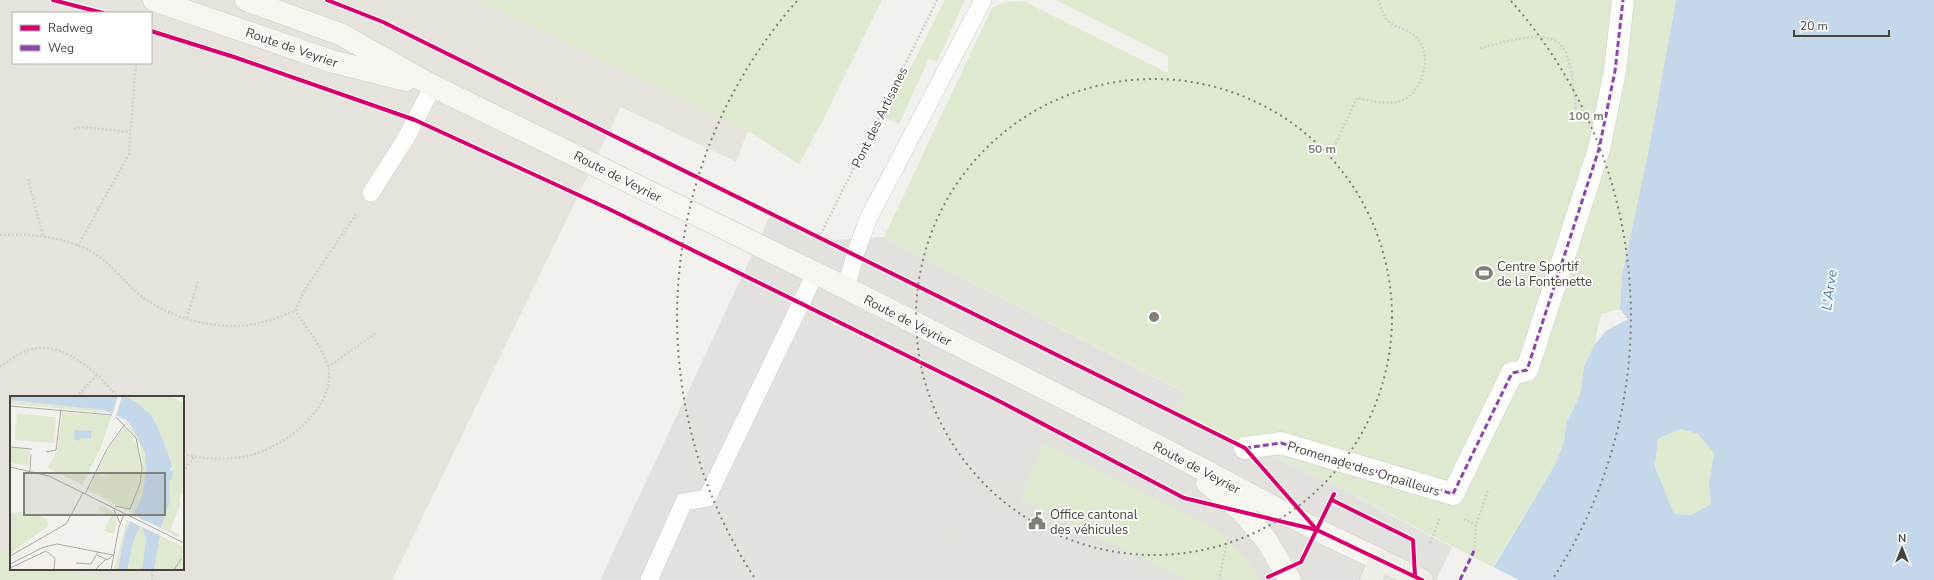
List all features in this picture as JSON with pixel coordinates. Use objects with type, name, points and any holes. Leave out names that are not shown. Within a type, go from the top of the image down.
[{"type":"main road","name":"Route de Veyrier","points":[[154,0],[331,61],[433,86]]},
{"type":"main road","name":"Route de Veyrier","points":[[246,0],[340,34],[433,86],[846,288],[1166,450],[1317,530],[1422,580]]},
{"type":"main road","points":[[1166,450],[1242,511],[1267,542],[1290,580]]},
{"type":"main road","points":[[1371,580],[1380,560]]},
{"type":"street","name":"Promenade des Orpailleurs","points":[[1244,448],[1281,443],[1452,494],[1512,373],[1527,370],[1599,149],[1615,71],[1623,0]]},
{"type":"lane","points":[[846,288],[855,255],[868,219],[983,0]]},
{"type":"lane","points":[[371,193],[406,138],[433,86]]},
{"type":"lane","points":[[649,580],[684,502],[707,498],[815,274]]},
{"type":"path","points":[[1334,147],[1357,98],[1374,102],[1400,101],[1416,90],[1425,68],[1422,45],[1411,33],[1387,20],[1378,0]]},
{"type":"path","points":[[1480,48],[1535,36],[1546,36],[1556,41],[1563,48],[1568,57],[1577,119]]},
{"type":"path","points":[[78,246],[130,154],[136,64]]},
{"type":"path","points":[[74,129],[82,127],[131,132]]},
{"type":"path","points":[[28,179],[43,236]]},
{"type":"path","points":[[0,234],[43,236],[61,239],[93,252],[144,298],[166,311],[202,323],[236,326],[268,322],[295,312],[305,289],[371,193]]},
{"type":"path","points":[[812,235],[820,236],[855,255]]},
{"type":"path","points":[[187,318],[198,281]]},
{"type":"path","points":[[184,454],[201,459],[230,459],[256,454],[287,438],[307,422],[319,407],[326,392],[329,379],[328,367],[318,343],[295,312]]},
{"type":"path","points":[[328,367],[376,333]]},
{"type":"path","points":[[0,367],[15,356],[32,349],[48,349],[67,354],[88,366],[116,396]]},
{"type":"path","points":[[77,396],[98,375]]},
{"type":"path","points":[[184,471],[194,457]]},
{"type":"path","points":[[1219,580],[1229,535]]},
{"type":"path","points":[[152,580],[153,570]]},
{"type":"shaded area","points":[[0,0],[811,0],[748,131],[736,162],[621,107],[392,580],[106,580],[69,570],[184,570],[184,396],[10,396],[10,553],[0,549]]},
{"type":"shaded area","points":[[772,212],[833,240],[884,237],[1187,394],[1175,411],[1320,478],[1452,547],[1436,580],[600,580]]},
{"type":"shaded area","points":[[811,330],[1009,425],[932,580],[689,580]]},
{"type":"green space","points":[[477,0],[882,0],[820,126],[799,164],[748,131]]},
{"type":"green space","points":[[945,0],[965,0],[937,62],[929,58],[899,124],[885,118]]},
{"type":"green space","points":[[1056,0],[1676,0],[1648,154],[1622,275],[1620,309],[1601,314],[1594,345],[1584,367],[1580,395],[1566,423],[1564,441],[1556,463],[1493,567],[1320,478],[1175,411],[1186,393],[884,237],[992,8],[1005,2],[1023,1],[1168,73],[1168,56]]},
{"type":"green space","points":[[1681,429],[1698,434],[1714,453],[1709,484],[1711,504],[1691,515],[1673,514],[1655,467],[1658,439]]},
{"type":"green space","points":[[1044,443],[1217,529],[1249,561],[1260,580],[1186,580],[1020,499]]},
{"type":"green space","points":[[0,549],[10,553],[10,570],[69,570],[106,580],[0,580]]},
{"type":"water","name":"L'Arve","points":[[1676,0],[1934,0],[1934,580],[1486,580],[1556,463],[1564,441],[1566,423],[1580,395],[1584,367],[1594,345],[1606,331],[1628,319],[1620,309],[1622,275],[1648,154]],"holes":[[[1681,429],[1698,434],[1714,453],[1709,484],[1711,504],[1691,515],[1674,514],[1655,467],[1658,439]]]},
{"type":"pier","points":[[1491,566],[1519,580],[1484,580]]},
{"type":"marked path","points":[[1245,448],[1281,443],[1453,494],[1512,373],[1527,370],[1599,149],[1615,71],[1623,0]]},
{"type":"marked path","points":[[1460,580],[1474,551]]},
{"type":"cycle path","points":[[53,0],[99,12]]},
{"type":"cycle path","points":[[327,0],[383,22],[1245,448],[1317,530]]},
{"type":"cycle path","points":[[152,31],[234,57],[415,120],[609,209],[1001,402],[1184,498],[1317,530],[1422,580]]},
{"type":"cycle path","points":[[1268,577],[1301,562],[1334,494]]},
{"type":"cycle path","points":[[1332,500],[1413,540],[1415,576]]},
{"type":"place","name":"Centre Sportif de la Fontenette","points":[[1484,273]]},
{"type":"place","name":"Office cantonal des véhicules","points":[[1037,521]]}]
